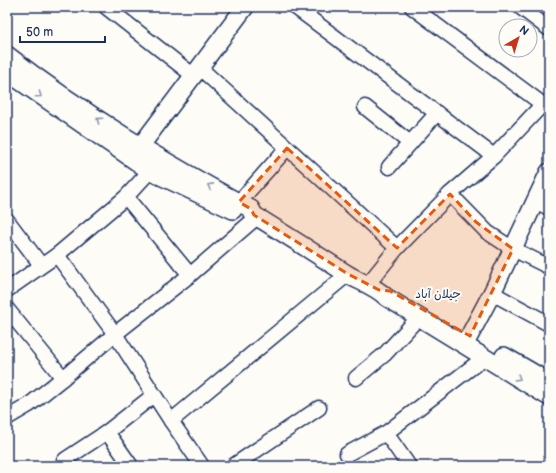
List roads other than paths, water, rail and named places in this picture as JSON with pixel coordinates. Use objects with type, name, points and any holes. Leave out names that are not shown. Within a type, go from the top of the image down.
[{"type":"street","points":[[106,7],[197,72],[287,148],[397,248]]},
{"type":"street","points":[[135,153],[245,7]]},
{"type":"street","points":[[295,7],[494,156]]},
{"type":"street","points":[[374,287],[397,248],[450,194],[494,156],[546,107],[412,7]]},
{"type":"street","points":[[520,7],[549,28]]},
{"type":"street","points":[[7,55],[135,153]]},
{"type":"street","points":[[7,72],[159,169],[246,216],[255,216]]},
{"type":"street","points":[[365,107],[410,143]]},
{"type":"street","points":[[389,167],[437,113]]},
{"type":"street","points":[[239,202],[287,148]]},
{"type":"street","points":[[159,169],[239,202],[251,209],[255,216],[348,274],[374,287],[390,291],[467,340],[485,357],[549,397]]},
{"type":"street","points":[[7,290],[57,255],[159,169]]},
{"type":"street","points":[[467,340],[513,249],[542,204],[549,172]]},
{"type":"street","points":[[450,194],[476,222],[513,249],[549,267]]},
{"type":"street","points":[[126,197],[190,275]]},
{"type":"street","points":[[7,418],[30,405],[115,334],[190,275],[255,216]]},
{"type":"street","points":[[7,220],[41,265]]},
{"type":"street","points":[[57,255],[115,334],[199,465]]},
{"type":"street","points":[[171,421],[348,274]]},
{"type":"street","points":[[374,287],[386,297],[419,318],[467,340],[549,382]]},
{"type":"street","points":[[492,293],[549,324]]},
{"type":"street","points":[[7,308],[63,378]]},
{"type":"street","points":[[356,378],[385,354],[419,318]]},
{"type":"street","points":[[347,454],[386,433],[485,357]]},
{"type":"street","points":[[66,466],[64,461],[66,459],[107,432],[154,395]]},
{"type":"street","points":[[233,466],[319,408]]},
{"type":"street","points":[[107,432],[131,466]]},
{"type":"street","points":[[386,433],[409,466]]},
{"type":"district","name":"جیلان آباد","points":[[438,294]]}]
